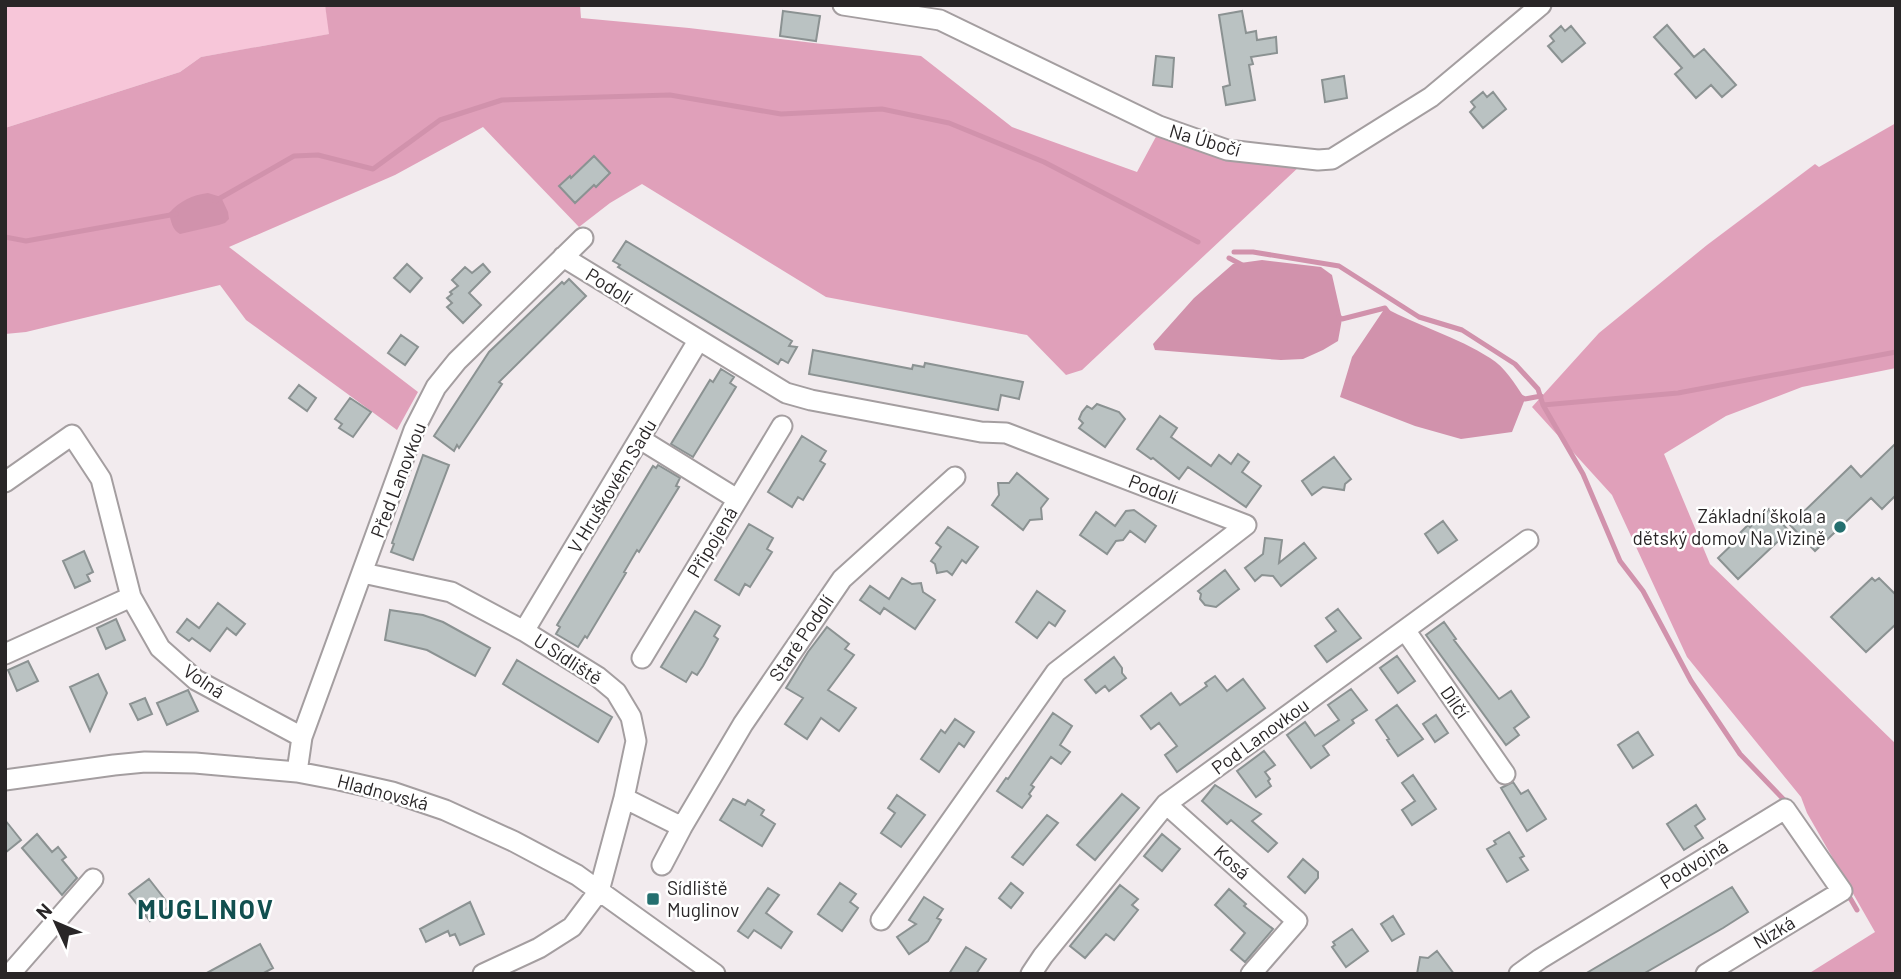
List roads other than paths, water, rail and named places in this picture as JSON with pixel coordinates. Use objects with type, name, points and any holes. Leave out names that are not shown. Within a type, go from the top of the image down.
[{"type":"street","name":"Na Úbočí","points":[[843,5],[940,20],[1159,126],[1227,150],[1318,160],[1332,159],[1431,97],[1541,5]]},
{"type":"street","name":"Před Lanovkou","points":[[297,772],[302,737],[414,430],[436,387],[457,361],[583,238]]},
{"type":"street","name":"Podolí","points":[[563,257],[786,393],[981,432],[1006,433],[1246,525],[1056,672],[881,920]]},
{"type":"street","name":"V Hruškovém Sadu","points":[[524,631],[698,341]]},
{"type":"street","name":"Připojená","points":[[642,658],[782,426]]},
{"type":"street","name":"Volná","points":[[5,482],[72,435],[100,479],[131,597],[160,648],[196,680],[302,737]]},
{"type":"street","points":[[640,439],[737,499]]},
{"type":"street","name":"Staré Podolí","points":[[662,865],[743,724],[842,579],[955,477]]},
{"type":"street","name":"Pod Lanovkou","points":[[1031,974],[1166,804],[1528,540]]},
{"type":"street","name":"U Sídliště","points":[[363,573],[451,592],[524,631],[616,692],[631,717],[636,741],[625,798],[599,891]]},
{"type":"street","points":[[5,654],[131,597]]},
{"type":"street","name":"Dílčí","points":[[1405,630],[1505,774]]},
{"type":"street","name":"Hladnovská","points":[[5,780],[145,762],[242,766],[297,772],[392,792],[445,810],[513,841],[577,876],[715,974]]},
{"type":"street","points":[[625,798],[682,827]]},
{"type":"street","name":"Kosá","points":[[1166,804],[1297,921],[1251,974]]},
{"type":"street","name":"Podvojná","points":[[1519,974],[1785,809],[1842,891]]},
{"type":"street","points":[[10,974],[93,879]]},
{"type":"street","points":[[483,974],[539,948],[572,927],[599,891]]},
{"type":"street","name":"Nízká","points":[[1706,974],[1842,891]]},
{"type":"waterway","points":[[215,201],[294,156],[318,155],[373,169],[440,120],[502,100],[670,95],[781,114],[882,109],[949,123],[1044,162],[1198,242]]},
{"type":"waterway","points":[[5,237],[26,241],[176,214]]},
{"type":"waterway","points":[[1234,252],[1253,252],[1339,266],[1419,317],[1462,330],[1515,364],[1538,389],[1543,405],[1678,393],[1896,352]]},
{"type":"waterway","points":[[1229,258],[1244,266]]},
{"type":"waterway","points":[[1339,317],[1342,319],[1385,308],[1388,312]]},
{"type":"waterway","points":[[1521,397],[1525,399],[1541,396]]},
{"type":"waterway","points":[[1543,405],[1583,474],[1620,561],[1643,591],[1691,681],[1740,754],[1789,805]]},
{"type":"waterway","points":[[1846,891],[1857,910]]},
{"type":"place","name":"Základní škola a dětský domov Na Vizině","points":[[1840,527]]},
{"type":"place","name":"Sídliště Muglinov","points":[[653,899]]},
{"type":"district","name":"MUGLINOV","points":[[206,910]]}]
